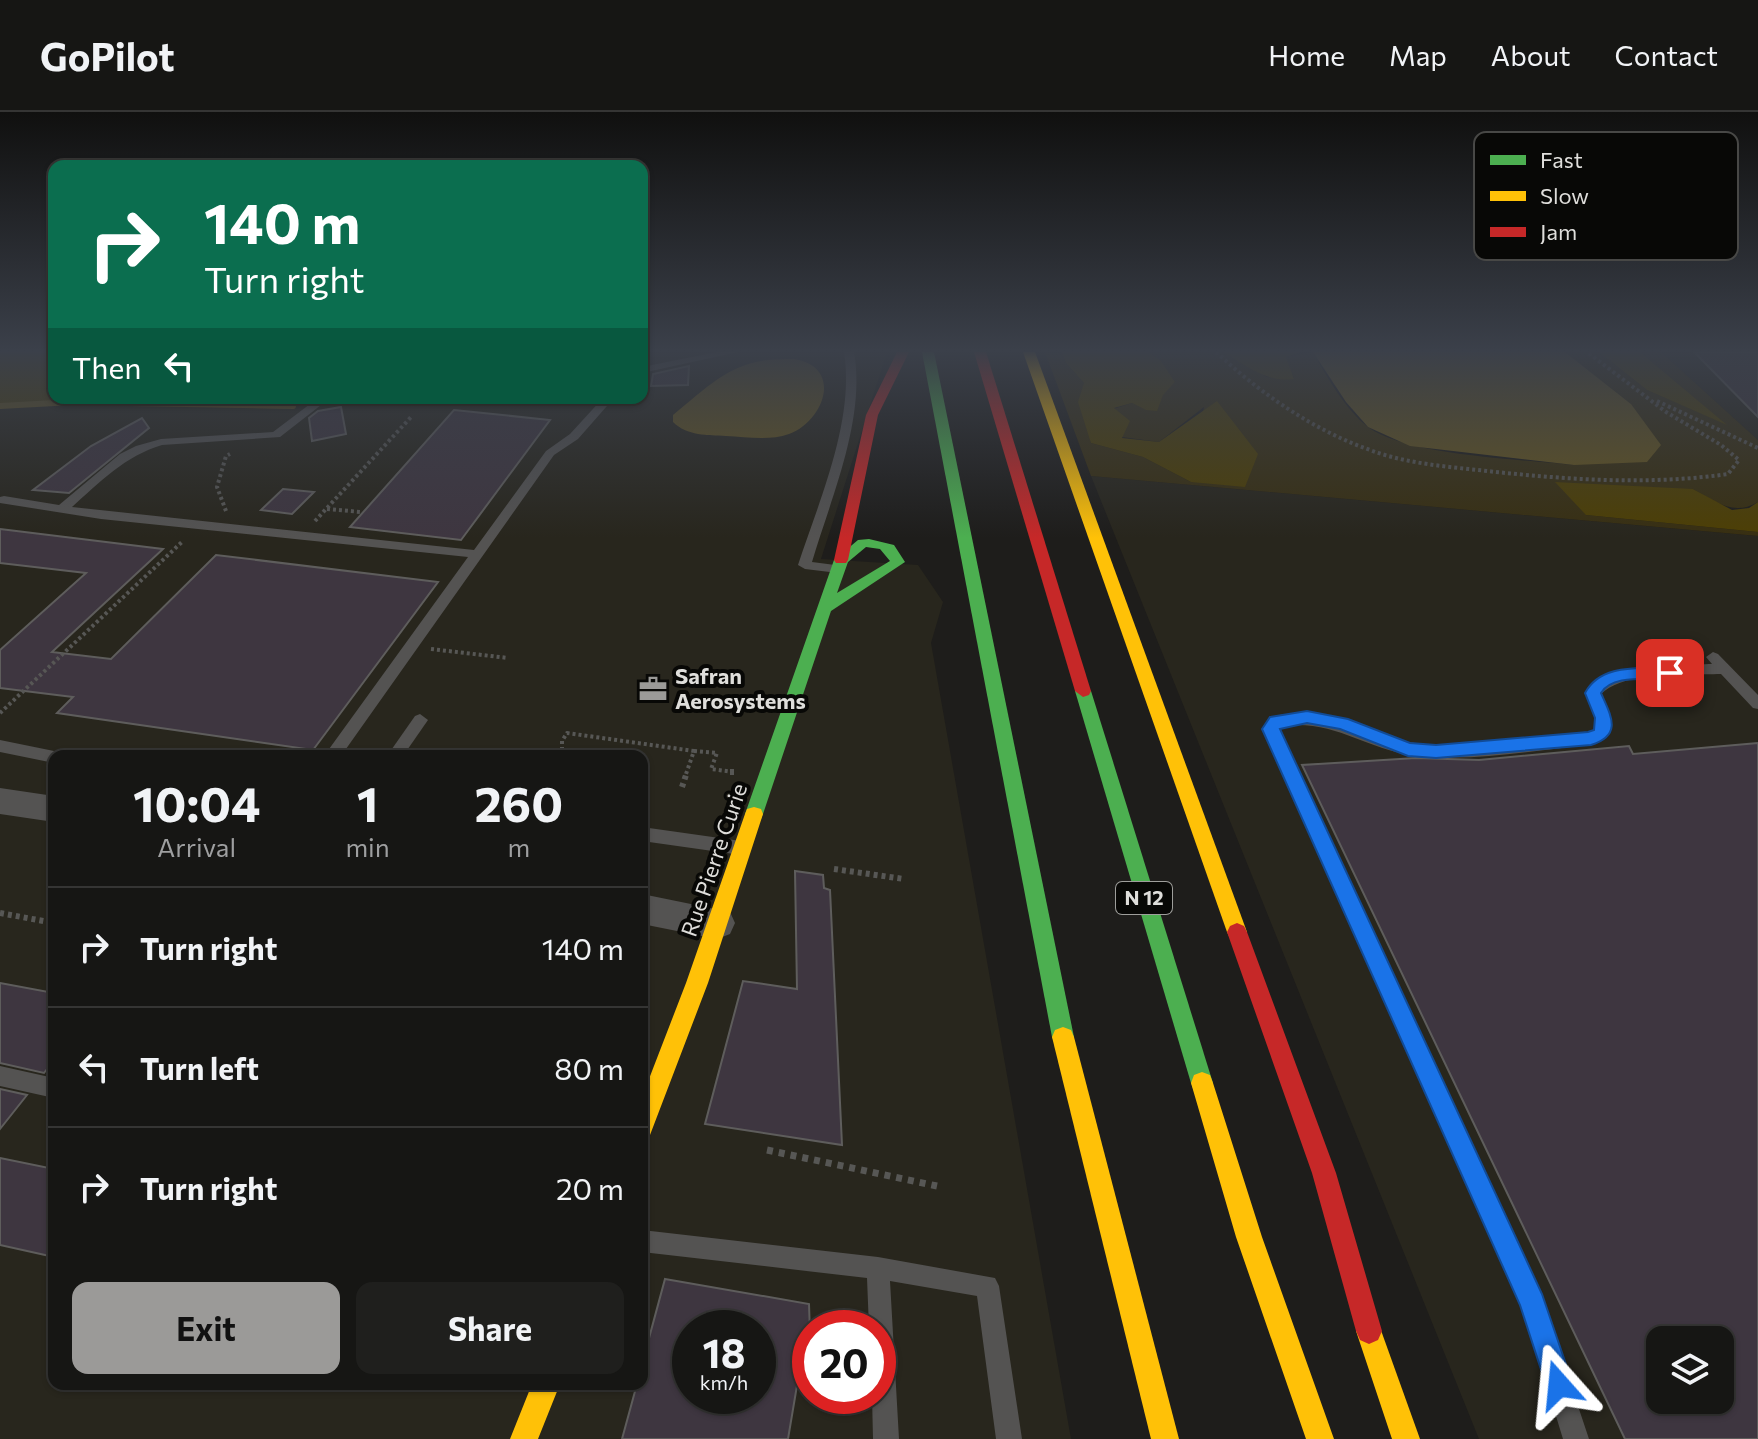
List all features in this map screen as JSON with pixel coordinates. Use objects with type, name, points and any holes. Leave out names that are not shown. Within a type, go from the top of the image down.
[{"type":"main road","name":"Rue Pierre Curie","points":[[648,1111],[717,923],[826,607],[839,564],[873,414]]},
{"type":"main road","points":[[940,414],[1054,1001],[1165,1439]]},
{"type":"main road","name":"N 12","points":[[999,414],[1249,1237],[1320,1439]]},
{"type":"main road","points":[[1051,414],[1324,1173],[1355,1288],[1406,1439]]},
{"type":"main road","points":[[826,607],[898,562],[890,546],[863,543],[839,564]]},
{"type":"main road","points":[[1324,1173],[1371,1270]]},
{"type":"main road","points":[[524,1439],[544,1390]]},
{"type":"street","points":[[0,801],[48,808]]},
{"type":"street","points":[[648,910],[717,923]]},
{"type":"lane","points":[[63,508],[124,456],[140,448],[161,442],[276,435],[304,414]]},
{"type":"lane","points":[[336,750],[550,453],[567,446],[593,414]]},
{"type":"lane","points":[[839,564],[805,565],[848,414]]},
{"type":"lane","points":[[4,500],[477,554]]},
{"type":"lane","points":[[1576,1439],[1533,1303],[1271,729],[1276,721],[1307,717],[1342,723],[1408,749],[1436,751],[1591,739],[1602,733],[1604,718],[1593,693],[1598,684],[1615,676],[1719,663],[1758,704]]},
{"type":"lane","points":[[399,750],[420,720]]},
{"type":"lane","points":[[0,746],[48,756]]},
{"type":"lane","points":[[648,835],[743,848]]},
{"type":"lane","points":[[648,1037],[674,1041]]},
{"type":"lane","points":[[0,1076],[48,1087]]},
{"type":"lane","points":[[648,1242],[878,1268],[987,1286],[1009,1439]]},
{"type":"lane","points":[[878,1268],[886,1439]]},
{"type":"path","points":[[1302,414],[1338,437],[1407,460],[1546,476],[1646,482],[1692,481],[1728,474],[1739,460],[1673,414]]},
{"type":"path","points":[[1685,414],[1758,448]]},
{"type":"path","points":[[303,534],[412,416]]},
{"type":"path","points":[[232,452],[226,456],[217,487],[230,520],[253,523],[249,528]]},
{"type":"path","points":[[326,509],[361,512]]},
{"type":"path","points":[[0,713],[201,524]]},
{"type":"path","points":[[411,646],[508,658]]},
{"type":"path","points":[[562,750],[562,741],[567,733],[717,753],[711,769],[769,775]]},
{"type":"path","points":[[682,787],[694,751]]},
{"type":"path","points":[[834,869],[904,879]]},
{"type":"path","points":[[0,913],[48,922]]},
{"type":"path","points":[[767,1150],[937,1186]]},
{"type":"shaded area","points":[[0,414],[867,414],[821,559],[918,565],[943,602],[931,643],[1071,1439],[0,1439]]},
{"type":"shaded area","points":[[815,414],[789,434],[766,438],[691,432],[673,422],[673,415]]},
{"type":"shaded area","points":[[1068,414],[1088,414],[1091,443],[1143,457],[1191,482],[1203,414],[1355,414],[1368,427],[1409,444],[1497,458],[1574,465],[1622,414],[1703,414],[1724,423],[1713,414],[1729,414],[1758,440],[1758,502],[1732,508],[1693,489],[1586,515],[1758,532],[1758,536],[1091,476]]},
{"type":"shaded area","points":[[1082,414],[1121,414],[1130,421],[1122,438],[1159,442],[1199,414],[1227,414],[1258,454],[1245,487],[1191,482],[1143,457],[1091,443]]},
{"type":"shaded area","points":[[1115,414],[1195,414],[1159,442],[1122,437]]},
{"type":"shaded area","points":[[1356,414],[1638,414],[1661,445],[1647,462],[1574,465],[1410,446],[1368,427]]},
{"type":"shaded area","points":[[1702,414],[1714,414],[1727,425]]},
{"type":"shaded area","points":[[1729,414],[1758,414],[1758,440]]},
{"type":"shaded area","points":[[1091,476],[1758,536],[1758,1439],[1479,1439]]},
{"type":"shaded area","points":[[1555,482],[1693,489],[1732,510],[1749,508],[1758,502],[1758,532],[1586,515]]},
{"type":"building","points":[[314,414],[342,414],[346,434],[312,441],[309,418]]},
{"type":"building","points":[[451,414],[492,414],[550,420],[461,540],[350,527]]},
{"type":"building","points":[[142,418],[149,428],[69,493],[33,490],[91,446]]},
{"type":"building","points":[[283,489],[314,492],[292,514],[261,510]]},
{"type":"building","points":[[0,529],[163,549],[52,652],[111,659],[216,555],[438,582],[313,750],[57,713],[73,697],[0,688],[0,650],[86,573],[0,563]]},
{"type":"building","points":[[1758,743],[1758,1439],[1625,1439],[1302,765],[1416,758],[1479,760],[1629,746],[1633,754]]},
{"type":"building","points":[[795,871],[823,875],[824,888],[830,890],[842,1145],[705,1124],[743,981],[797,989]]},
{"type":"building","points":[[0,983],[48,992],[48,1068],[44,1073],[0,1063]]},
{"type":"building","points":[[0,1089],[27,1095],[0,1129]]},
{"type":"building","points":[[0,1158],[48,1168],[48,1256],[0,1245]]},
{"type":"building","points":[[665,1279],[809,1304],[809,1310],[792,1310],[792,1414],[788,1439],[622,1439],[635,1390],[648,1390],[648,1342]]},
{"type":"traffic: fast","points":[[940,414],[1063,1037]]},
{"type":"traffic: fast","points":[[754,814],[841,560],[863,543],[880,545],[892,552],[898,562],[826,607]]},
{"type":"traffic: fast","points":[[1083,691],[1202,1083]]},
{"type":"traffic: slow","points":[[1051,414],[1237,932]]},
{"type":"traffic: slow","points":[[648,1111],[697,983],[754,814]]},
{"type":"traffic: slow","points":[[1063,1037],[1165,1439]]},
{"type":"traffic: slow","points":[[1202,1083],[1249,1237],[1320,1439]]},
{"type":"traffic: slow","points":[[1369,1331],[1406,1439]]},
{"type":"traffic: slow","points":[[524,1439],[544,1390]]},
{"type":"traffic: jam","points":[[841,560],[873,414]]},
{"type":"traffic: jam","points":[[999,414],[1083,691]]},
{"type":"traffic: jam","points":[[1237,932],[1324,1173],[1369,1331]]},
{"type":"place","name":"Safran Aerosystems","points":[[653,689]]},
{"type":"route","points":[[1559,1385],[1533,1303],[1271,729],[1276,721],[1307,717],[1342,723],[1378,740],[1408,749],[1436,751],[1591,739],[1602,733],[1604,718],[1593,693],[1598,684],[1615,676],[1670,673]]}]
